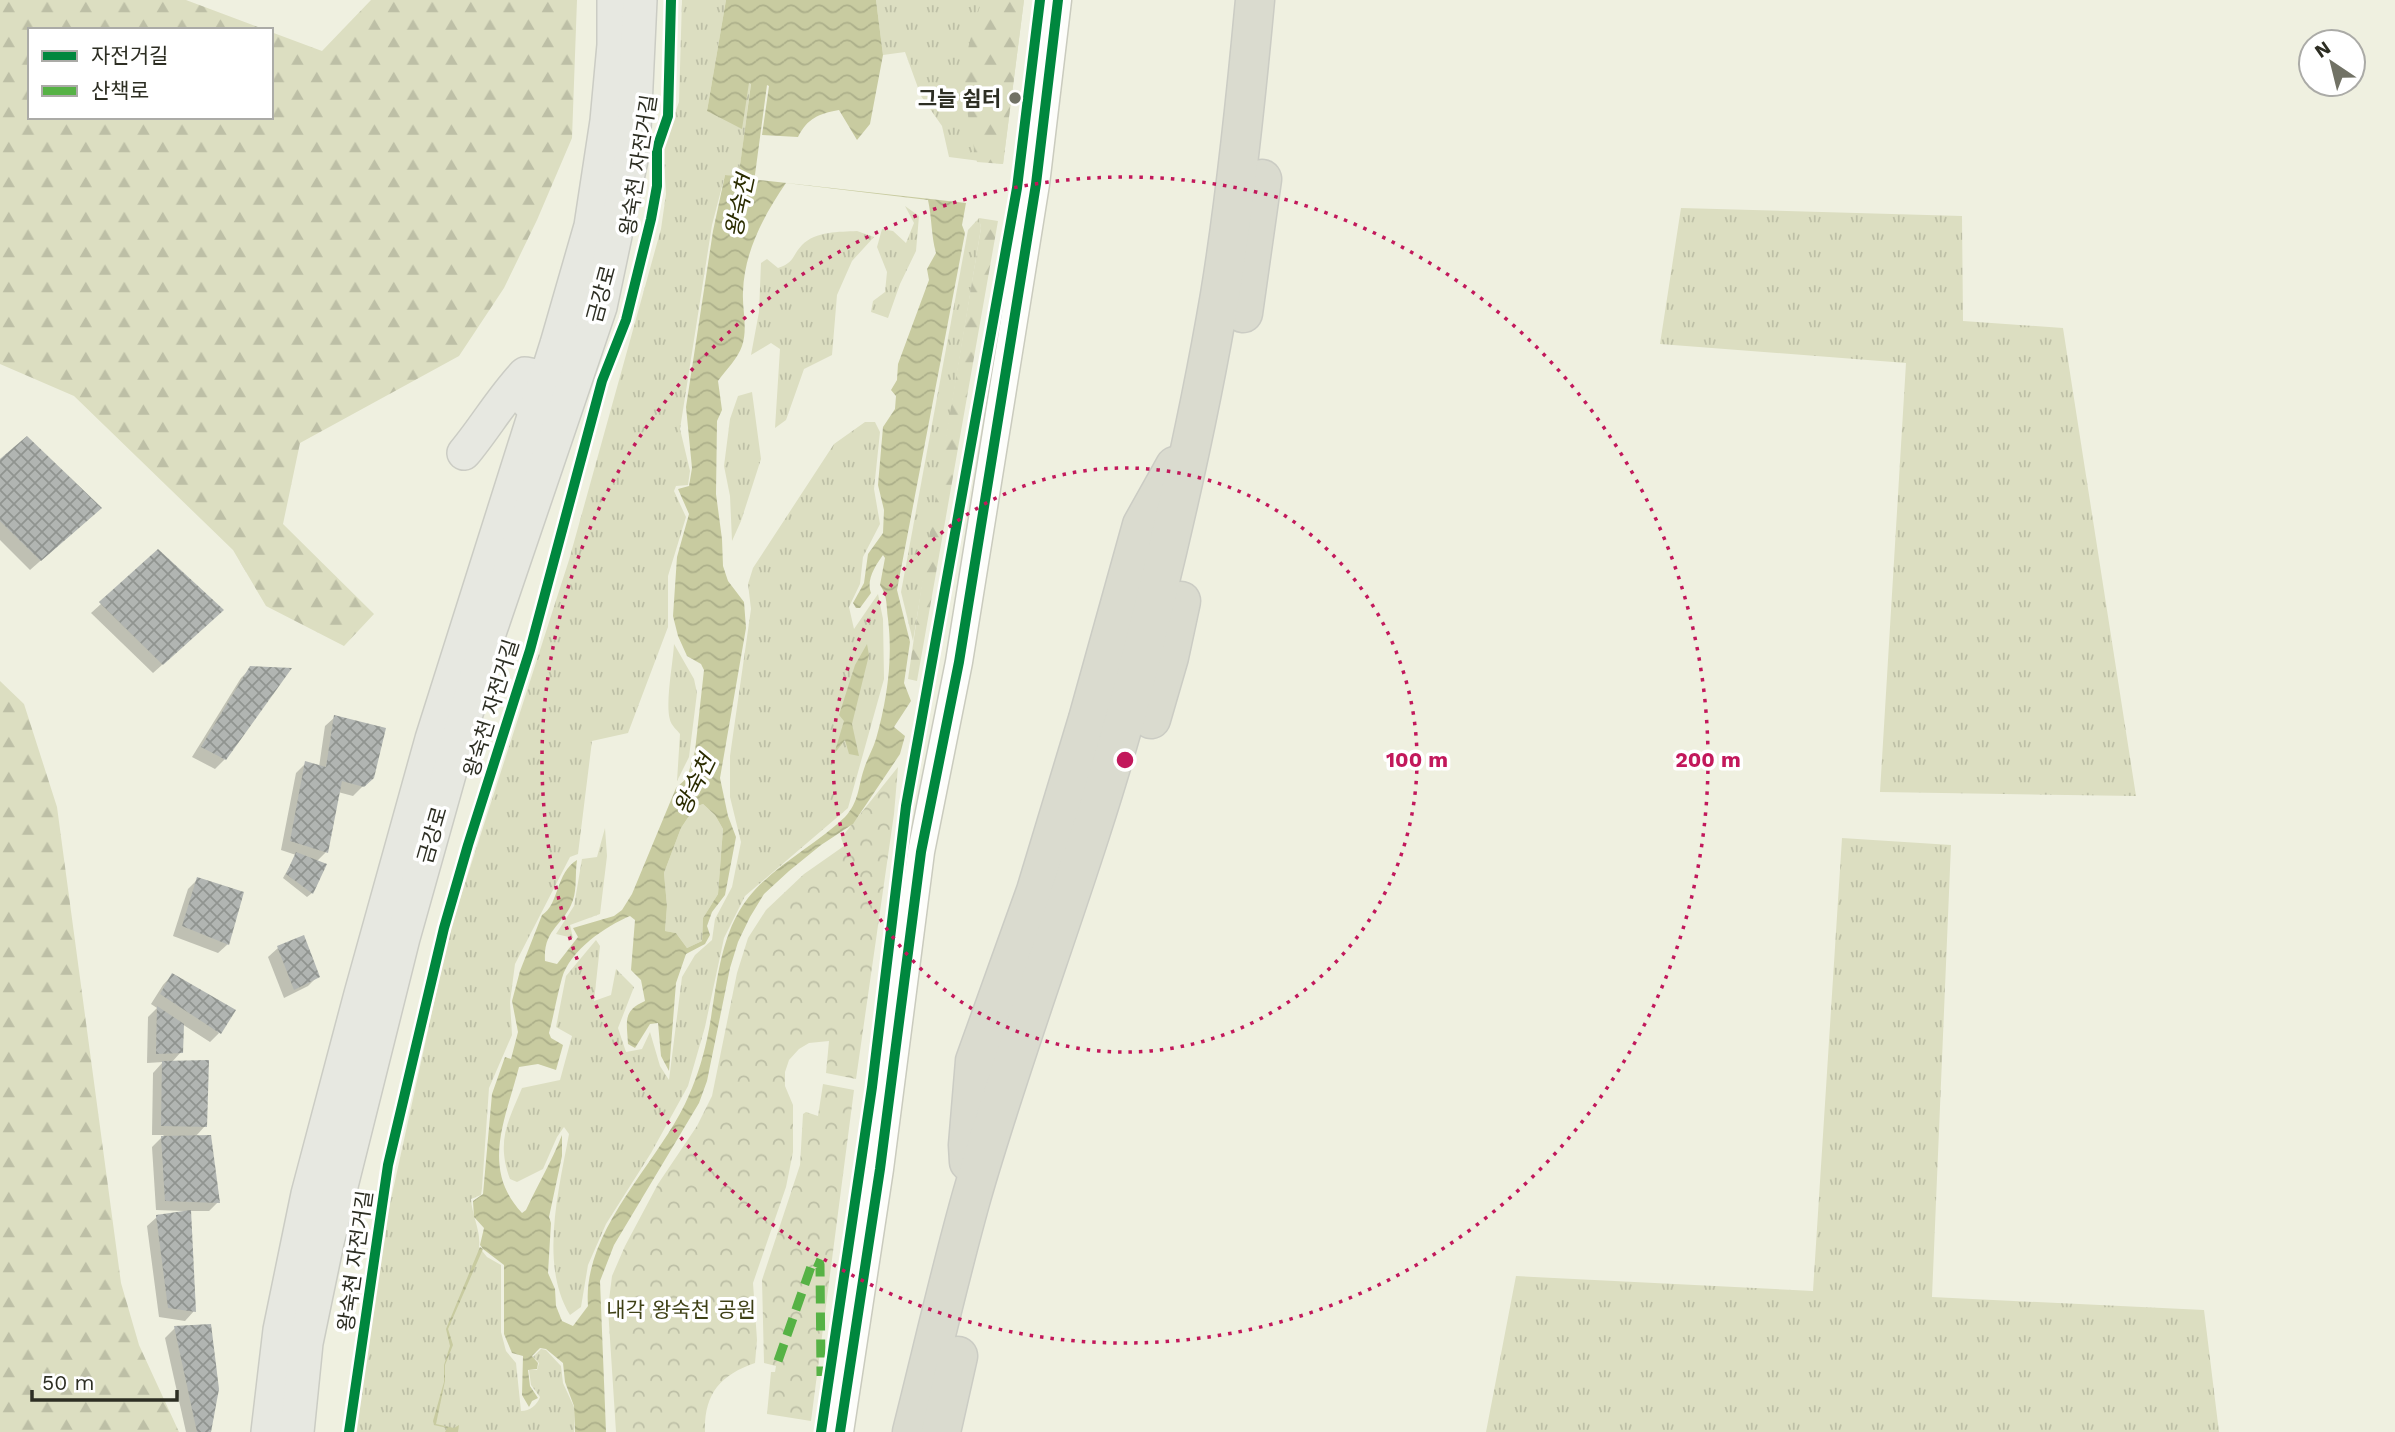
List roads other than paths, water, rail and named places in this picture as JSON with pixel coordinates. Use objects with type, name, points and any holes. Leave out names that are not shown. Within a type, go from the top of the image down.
[{"type":"highway","points":[[912,1432],[972,1196],[1129,705],[1163,571],[1194,430],[1220,292],[1243,124],[1255,0]]},
{"type":"highway","points":[[941,1432],[989,1225],[1145,741],[1169,657],[1198,526],[1213,474],[1253,251],[1280,0]]},
{"type":"main road","name":"금강로","points":[[268,1432],[280,1330],[307,1194],[432,739],[557,344],[587,239],[607,121],[614,45],[614,0]]},
{"type":"main road","name":"금강로","points":[[296,1432],[306,1343],[327,1242],[403,937],[487,639],[600,307],[633,150],[640,0]]},
{"type":"main road","points":[[432,739],[474,562],[521,419],[532,395],[535,376],[525,374],[485,428],[469,440],[534,344],[562,289],[607,121]]},
{"type":"street","points":[[840,1432],[880,1169],[921,852],[959,662],[1036,184],[1058,0]]},
{"type":"water","name":"왕숙천","points":[[726,0],[876,0],[883,55],[870,124],[857,140],[839,110],[814,118],[798,137],[762,135],[767,85],[754,182],[759,180],[786,183],[966,203],[962,225],[965,233],[897,590],[910,642],[904,683],[911,701],[894,727],[905,736],[900,754],[853,824],[821,845],[764,894],[738,942],[730,968],[707,1081],[699,1103],[614,1245],[600,1281],[606,1432],[575,1432],[574,1406],[565,1382],[563,1363],[546,1349],[540,1348],[532,1356],[538,1363],[537,1369],[528,1370],[530,1386],[538,1398],[532,1401],[529,1407],[522,1395],[523,1356],[512,1353],[504,1334],[504,1265],[480,1245],[484,1228],[474,1217],[473,1201],[483,1194],[492,1094],[505,1057],[511,1059],[518,1032],[512,1001],[520,971],[542,915],[552,904],[565,872],[577,860],[573,900],[547,941],[545,961],[557,964],[578,937],[573,928],[614,916],[622,910],[632,894],[676,788],[687,778],[695,751],[704,670],[701,664],[687,656],[673,616],[677,557],[689,514],[678,489],[689,486],[692,468],[686,407],[713,231],[725,175],[736,176],[738,180],[751,84],[749,83],[742,129],[707,111]],"holes":[[[786,183],[928,200],[936,253],[927,269],[929,280],[898,364],[897,380],[891,390],[896,396],[895,409],[883,427],[878,485],[884,510],[883,533],[868,554],[864,583],[853,603],[856,608],[860,608],[871,593],[870,578],[883,555],[885,558],[880,585],[886,601],[890,650],[888,680],[876,739],[850,811],[758,886],[738,914],[724,948],[705,1048],[689,1096],[608,1226],[596,1252],[589,1279],[588,1306],[573,1326],[562,1321],[556,1306],[555,1289],[548,1273],[551,1223],[549,1217],[562,1156],[562,1135],[526,1210],[522,1213],[509,1196],[502,1178],[500,1142],[519,1067],[538,1064],[556,1070],[563,1045],[551,1038],[549,1033],[566,968],[590,940],[630,916],[635,920],[631,970],[641,980],[645,1001],[632,1009],[627,1018],[628,1044],[635,1048],[650,1024],[658,1023],[661,1056],[669,1071],[676,983],[686,954],[705,944],[710,935],[707,926],[712,912],[725,895],[736,837],[728,816],[720,778],[746,628],[744,602],[728,581],[723,566],[716,494],[717,421],[722,410],[718,381],[738,355],[744,339],[744,277],[751,248],[763,221]],[[703,804],[715,815],[723,829],[718,894],[703,918],[702,941],[687,948],[676,933],[665,931],[667,906],[664,873],[681,828],[695,807]]]},
{"type":"water","points":[[867,644],[869,655],[852,724],[859,756],[849,754],[845,740],[834,754],[844,721],[839,715],[855,665]]},
{"type":"water","points":[[480,1247],[483,1249],[448,1329],[453,1345],[445,1365],[445,1381],[436,1424],[454,1428],[459,1425],[458,1432],[445,1432],[447,1428],[434,1425],[433,1421],[444,1382],[444,1365],[450,1346],[446,1329]]},
{"type":"place","name":"그늘 쉼터","points":[[1015,98]]},
{"type":"park label","name":"내각 왕숙천 공원","points":[[681,1309]]}]
